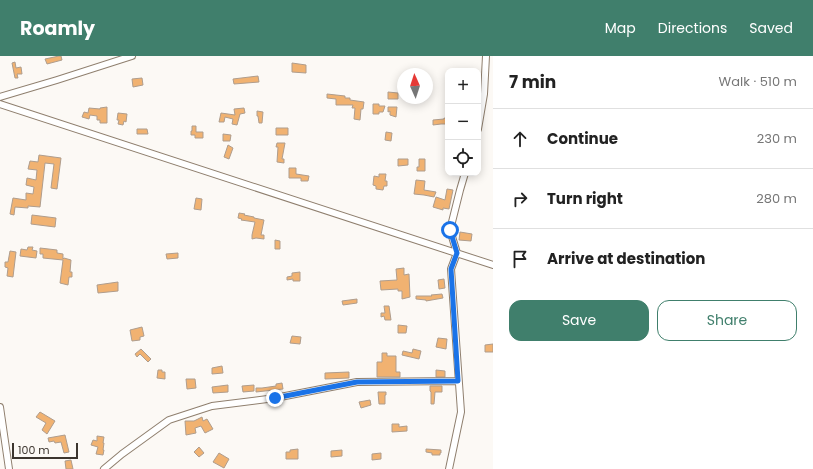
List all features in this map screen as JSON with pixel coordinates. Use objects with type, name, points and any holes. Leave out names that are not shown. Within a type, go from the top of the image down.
[{"type":"street","points":[[0,97],[132,56]]},
{"type":"street","points":[[481,112],[484,94],[484,56],[493,57]]},
{"type":"street","points":[[0,104],[493,265]]},
{"type":"street","points":[[449,469],[461,412],[451,269],[457,253],[450,230],[464,176]]},
{"type":"street","points":[[104,469],[169,420],[212,406],[275,398],[357,382],[458,381]]},
{"type":"street","points":[[0,407],[9,469]]},
{"type":"building","points":[[61,56],[62,60],[47,64],[45,59]]},
{"type":"building","points":[[15,62],[16,68],[21,67],[22,74],[17,74],[18,78],[15,78],[12,63]]},
{"type":"building","points":[[292,63],[306,65],[306,73],[292,72]]},
{"type":"building","points":[[258,76],[259,82],[234,84],[233,79]]},
{"type":"building","points":[[142,78],[143,85],[133,87],[132,79]]},
{"type":"building","points":[[388,92],[397,93],[397,99],[388,99]]},
{"type":"building","points":[[327,94],[345,96],[345,98],[350,98],[350,100],[364,102],[363,109],[361,109],[360,120],[354,119],[355,108],[352,108],[353,105],[336,105],[336,99],[327,98]]},
{"type":"building","points":[[373,104],[385,106],[383,112],[373,114]]},
{"type":"building","points":[[107,107],[107,123],[100,123],[100,120],[97,120],[97,116],[90,115],[89,119],[82,117],[84,112],[88,113],[89,108],[100,109]]},
{"type":"building","points":[[388,107],[397,107],[396,117],[390,115],[390,111],[388,112]]},
{"type":"building","points":[[244,108],[245,113],[240,114],[237,125],[232,124],[233,119],[225,117],[224,122],[219,122],[221,113],[235,115],[234,109]]},
{"type":"building","points":[[257,111],[263,112],[262,123],[259,123]]},
{"type":"building","points":[[118,113],[127,114],[126,122],[124,121],[123,125],[118,124]]},
{"type":"building","points":[[445,118],[445,124],[433,125],[433,120]]},
{"type":"building","points":[[192,126],[196,126],[196,132],[203,132],[203,138],[195,138],[195,135],[191,135]]},
{"type":"building","points":[[276,128],[288,128],[288,135],[276,135]]},
{"type":"building","points":[[137,129],[147,129],[148,134],[137,134]]},
{"type":"building","points":[[386,132],[392,133],[391,141],[385,140]]},
{"type":"building","points":[[223,134],[231,135],[230,141],[223,141]]},
{"type":"building","points":[[277,143],[285,143],[282,159],[284,159],[284,163],[277,162]]},
{"type":"building","points":[[228,145],[233,148],[229,159],[224,157]]},
{"type":"building","points":[[39,155],[61,158],[57,189],[51,188],[54,164],[45,163],[40,207],[15,207],[14,215],[10,214],[13,198],[26,200],[26,193],[33,194],[34,187],[26,185],[27,178],[36,180],[37,170],[28,169],[30,161],[38,162]]},
{"type":"building","points":[[398,159],[408,159],[408,165],[398,166]]},
{"type":"building","points":[[419,159],[425,159],[425,171],[417,171],[417,167],[419,167]]},
{"type":"building","points":[[289,168],[296,168],[296,174],[309,176],[308,181],[301,181],[301,178],[289,178]]},
{"type":"building","points":[[379,174],[386,174],[385,181],[387,181],[387,186],[384,186],[383,190],[376,189],[376,186],[373,185],[374,176],[379,177]]},
{"type":"building","points":[[416,180],[425,181],[424,190],[436,192],[434,197],[414,194]]},
{"type":"building","points":[[447,189],[453,190],[449,209],[443,208],[443,210],[433,207],[436,197],[445,200]]},
{"type":"building","points":[[196,198],[202,199],[201,210],[194,209]]},
{"type":"building","points":[[239,213],[264,220],[261,235],[264,235],[264,239],[252,239],[255,222],[241,220],[242,219],[238,218]]},
{"type":"building","points":[[32,215],[56,218],[55,227],[31,224]]},
{"type":"building","points":[[460,232],[472,234],[471,241],[459,240]]},
{"type":"building","points":[[275,240],[280,241],[280,249],[275,249]]},
{"type":"building","points":[[28,247],[33,247],[32,250],[37,251],[36,258],[20,256],[21,249],[27,250]]},
{"type":"building","points":[[40,248],[57,250],[57,253],[63,254],[63,259],[71,260],[70,272],[72,272],[72,277],[69,277],[68,285],[60,283],[63,260],[43,258],[43,254],[40,254]]},
{"type":"building","points":[[10,251],[16,252],[13,277],[7,276],[8,268],[5,267],[5,262],[8,262]]},
{"type":"building","points":[[178,253],[178,258],[167,259],[166,254]]},
{"type":"building","points":[[404,268],[404,275],[409,274],[410,297],[402,299],[402,291],[398,291],[398,289],[381,290],[380,281],[397,280],[396,269]]},
{"type":"building","points":[[300,272],[300,281],[293,281],[293,279],[287,280],[287,277],[292,276],[292,273]]},
{"type":"building","points":[[444,279],[445,288],[439,289],[438,280]]},
{"type":"building","points":[[118,282],[118,291],[98,293],[97,285]]},
{"type":"building","points":[[442,294],[443,298],[426,301],[416,299],[416,296],[432,296],[431,295]]},
{"type":"building","points":[[357,299],[357,303],[343,305],[342,301]]},
{"type":"building","points":[[384,306],[389,306],[391,320],[385,320],[384,316],[381,317],[381,313],[385,313]]},
{"type":"building","points":[[398,325],[407,326],[406,333],[398,333]]},
{"type":"building","points":[[142,327],[144,336],[140,337],[140,340],[132,341],[130,330]]},
{"type":"building","points":[[292,336],[301,337],[300,344],[290,343]]},
{"type":"building","points":[[438,338],[447,339],[446,349],[436,347]]},
{"type":"building","points":[[493,344],[493,352],[485,352],[485,345]]},
{"type":"building","points":[[141,349],[151,359],[148,362],[140,354],[137,357],[135,354]]},
{"type":"building","points":[[413,349],[421,351],[419,359],[402,355],[403,351],[412,353]]},
{"type":"building","points":[[382,353],[387,353],[387,356],[396,356],[396,372],[400,372],[400,377],[377,377],[377,362],[382,362]]},
{"type":"building","points":[[222,366],[223,373],[212,374],[212,368]]},
{"type":"building","points":[[158,370],[165,372],[165,379],[157,378]]},
{"type":"building","points":[[436,370],[445,371],[445,377],[436,377]]},
{"type":"building","points":[[349,372],[349,378],[325,379],[325,373]]},
{"type":"building","points":[[186,379],[195,379],[196,388],[187,389]]},
{"type":"building","points":[[282,383],[283,389],[256,392],[256,388],[276,386],[276,384]]},
{"type":"building","points":[[228,385],[228,392],[213,393],[212,387]]},
{"type":"building","points":[[254,385],[254,391],[243,392],[242,386]]},
{"type":"building","points":[[430,386],[442,386],[442,392],[435,392],[434,404],[431,404]]},
{"type":"building","points":[[378,392],[386,392],[385,404],[379,404]]},
{"type":"building","points":[[370,400],[371,405],[361,408],[359,402]]},
{"type":"building","points":[[40,412],[55,421],[47,434],[42,430],[46,423],[36,417]]},
{"type":"building","points":[[202,417],[203,421],[207,419],[213,429],[205,433],[201,426],[195,428],[196,433],[186,435],[185,421],[194,421]]},
{"type":"building","points":[[392,424],[399,424],[399,427],[407,426],[407,431],[392,432]]},
{"type":"building","points":[[65,435],[69,452],[64,453],[61,442],[49,442],[48,438]]},
{"type":"building","points":[[97,436],[104,437],[103,455],[96,454],[98,447],[91,445],[93,440],[97,441]]},
{"type":"building","points":[[199,447],[204,453],[199,457],[194,452]]},
{"type":"building","points":[[298,449],[298,459],[286,459],[286,452]]},
{"type":"building","points":[[426,449],[441,450],[441,453],[440,455],[432,455],[432,453],[426,452]]},
{"type":"building","points":[[342,450],[342,456],[331,457],[331,451]]},
{"type":"building","points":[[219,453],[229,459],[224,468],[213,462]]},
{"type":"building","points":[[381,453],[381,459],[372,460],[372,454]]},
{"type":"building","points":[[71,460],[73,469],[66,469],[65,461]]},
{"type":"route","points":[[275,398],[357,382],[458,381],[451,269],[457,253],[450,230]]}]
